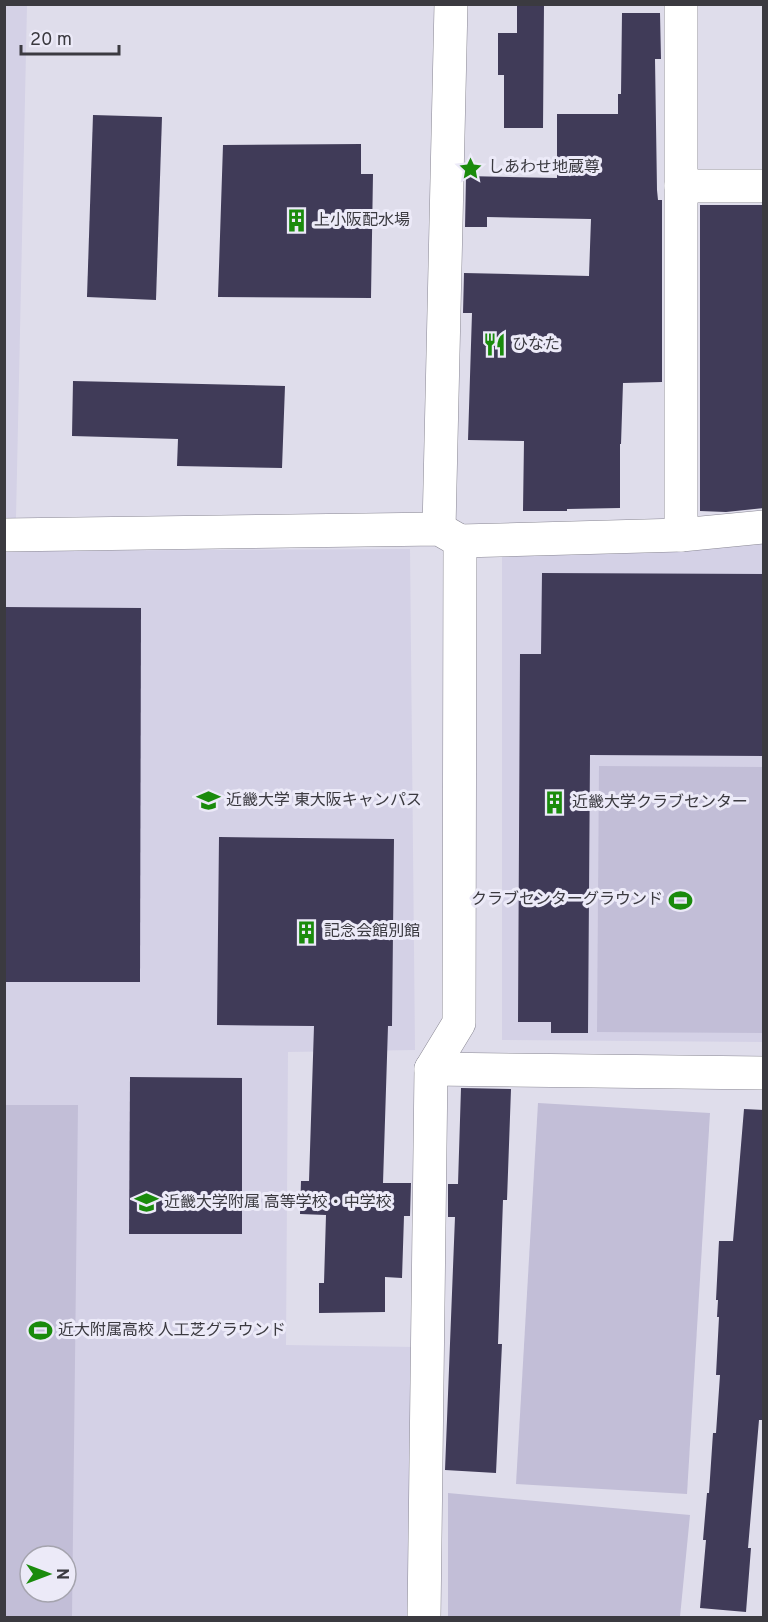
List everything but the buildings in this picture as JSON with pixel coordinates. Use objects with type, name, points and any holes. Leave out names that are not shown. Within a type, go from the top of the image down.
[{"type":"street","points":[[424,1617],[431,1069],[459,1023],[450,535],[451,4]]},
{"type":"street","points":[[681,4],[681,535]]},
{"type":"street","points":[[681,186],[764,186]]},
{"type":"street","points":[[4,535],[681,535],[764,527]]},
{"type":"street","points":[[431,1069],[764,1073]]},
{"type":"shaded area","points":[[4,5],[27,5],[16,518],[5,518]]},
{"type":"shaded area","points":[[763,540],[763,1042],[502,1040],[502,553]]},
{"type":"shaded area","points":[[410,549],[415,1050],[288,1052],[286,1345],[415,1347],[414,1617],[5,1617],[4,551]]},
{"type":"shaded area","name":"クラブセンターグラウンド","points":[[599,766],[763,767],[763,1033],[597,1032]]},
{"type":"shaded area","points":[[538,1103],[710,1113],[687,1494],[516,1484]]},
{"type":"shaded area","name":"近大附属高校 人工芝グラウンド","points":[[5,1105],[78,1105],[73,1544],[18,1544],[18,1604],[72,1604],[72,1617],[5,1617]]},
{"type":"shaded area","points":[[448,1493],[690,1515],[680,1617],[448,1617]]},
{"type":"place","name":"しあわせ地蔵尊","points":[[470,168]]},
{"type":"place","name":"上小阪配水場","points":[[296,221]]},
{"type":"place","name":"ひなた","points":[[494,345]]},
{"type":"place","name":"近畿大学 東大阪キャンパス","points":[[208,801]]},
{"type":"place","name":"近畿大学クラブセンター","points":[[554,803]]},
{"type":"place","name":"クラブセンターグラウンド","points":[[681,900]]},
{"type":"place","name":"記念会館別館","points":[[306,932]]},
{"type":"place","name":"近畿大学附属 高等学校・中学校","points":[[146,1203]]},
{"type":"place","name":"近大附属高校 人工芝グラウンド","points":[[40,1331]]}]
